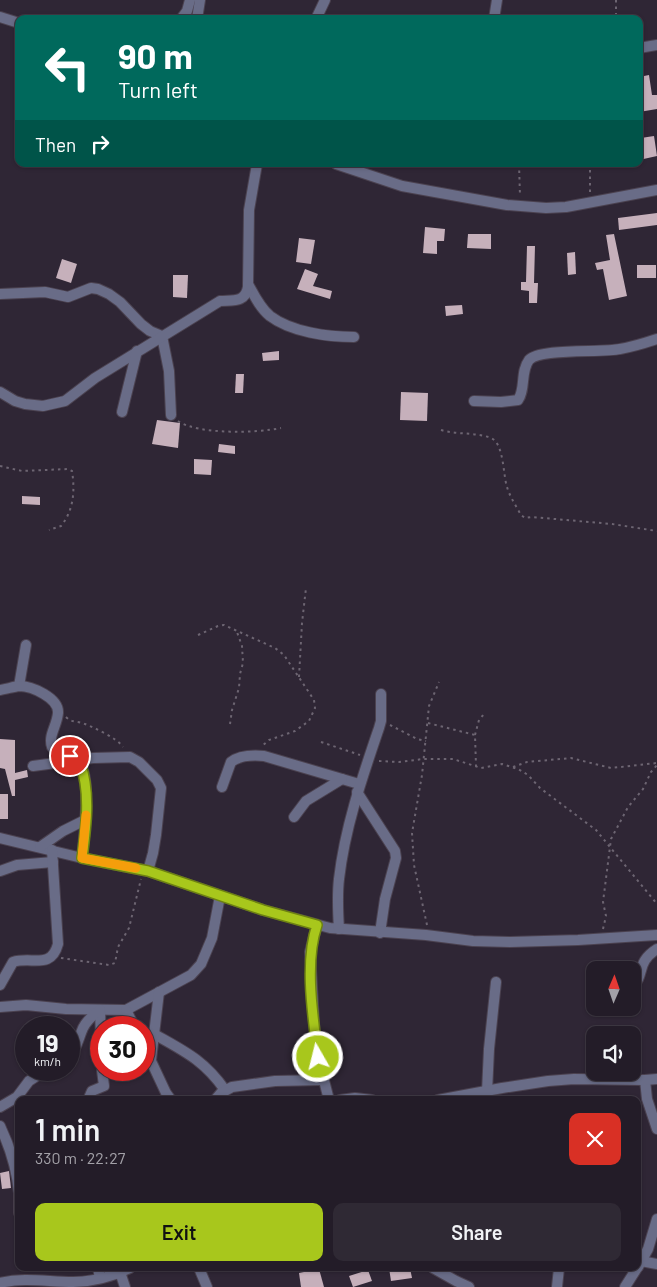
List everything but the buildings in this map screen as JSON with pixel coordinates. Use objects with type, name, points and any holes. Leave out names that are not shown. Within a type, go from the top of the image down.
[{"type":"street","points":[[184,15],[190,0]]},
{"type":"street","points":[[198,15],[200,0]]},
{"type":"street","points":[[318,15],[325,0]]},
{"type":"street","points":[[495,15],[497,0]]},
{"type":"street","points":[[0,17],[15,22]]},
{"type":"street","points":[[643,47],[657,45]]},
{"type":"street","points":[[0,392],[15,401],[25,404],[43,406],[65,401],[95,378],[220,301],[243,298],[247,293],[250,195],[256,167]]},
{"type":"street","points":[[345,167],[402,186],[519,206],[555,208],[657,190]]},
{"type":"street","points":[[248,283],[263,309],[286,324],[333,337],[354,338]]},
{"type":"street","points":[[0,294],[45,292],[68,298],[91,288],[98,288],[120,302],[140,324],[162,336]]},
{"type":"street","points":[[162,336],[170,371],[171,415]]},
{"type":"street","points":[[474,401],[501,402],[518,400],[521,396],[522,382],[527,364],[536,355],[555,352],[619,350],[657,339]]},
{"type":"street","points":[[122,412],[137,351]]},
{"type":"street","points":[[19,686],[26,645]]},
{"type":"street","points":[[0,690],[19,686],[47,696],[58,707],[57,722],[50,738],[52,747],[77,760],[82,767],[84,779],[86,820],[82,858]]},
{"type":"street","points":[[339,929],[339,880],[358,788],[380,724],[381,694]]},
{"type":"street","points":[[222,787],[231,762],[241,757],[264,756],[342,779],[358,788],[395,851],[394,866],[385,898],[380,933]]},
{"type":"street","points":[[32,766],[93,758],[133,758],[139,762],[158,780],[160,787],[154,853],[145,870]]},
{"type":"street","points":[[294,817],[306,802],[342,779]]},
{"type":"street","points":[[40,847],[63,831],[86,820]]},
{"type":"street","points":[[0,838],[82,858],[145,870],[296,920],[339,929],[426,935],[473,941],[510,942],[657,935]]},
{"type":"street","points":[[0,986],[13,962],[47,960],[55,954],[58,944],[52,850]]},
{"type":"street","points":[[0,871],[17,865],[53,862]]},
{"type":"street","points":[[0,1008],[26,1005],[126,1010],[191,976],[201,964],[212,938],[220,896]]},
{"type":"street","points":[[317,925],[310,952],[314,1023],[328,1096]]},
{"type":"street","points":[[641,967],[642,962],[649,954],[657,949]]},
{"type":"street","points":[[496,982],[482,1095],[511,1086],[574,1079],[657,1079]]},
{"type":"street","points":[[155,1026],[159,992]]},
{"type":"street","points":[[100,1010],[100,1016]]},
{"type":"street","points":[[80,1037],[85,1025],[100,1010]]},
{"type":"street","points":[[126,1010],[129,1016]]},
{"type":"street","points":[[155,1035],[198,1059],[208,1068],[225,1090]]},
{"type":"street","points":[[155,1069],[168,1096]]},
{"type":"street","points":[[219,1096],[225,1090],[232,1087],[275,1081],[324,1080]]},
{"type":"street","points":[[645,1080],[647,1099],[657,1129]]},
{"type":"street","points":[[18,1096],[29,1081]]},
{"type":"street","points":[[90,1096],[92,1091],[104,1086],[103,1081]]},
{"type":"street","points":[[0,1107],[15,1098]]},
{"type":"street","points":[[0,1126],[8,1144],[15,1169]]},
{"type":"street","points":[[641,1258],[652,1239],[657,1219]]},
{"type":"street","points":[[641,1262],[657,1264]]},
{"type":"street","points":[[34,1271],[40,1282]]},
{"type":"street","points":[[0,1283],[24,1279],[40,1282],[74,1282],[99,1273],[116,1271]]},
{"type":"street","points":[[125,1271],[125,1287]]},
{"type":"street","points":[[201,1271],[207,1287]]},
{"type":"street","points":[[439,1271],[469,1287]]},
{"type":"street","points":[[557,1287],[559,1271]]},
{"type":"street","points":[[625,1287],[634,1271]]},
{"type":"path","points":[[616,0],[616,15]]},
{"type":"path","points":[[519,167],[521,183],[519,206]]},
{"type":"path","points":[[590,167],[590,202]]},
{"type":"path","points":[[171,415],[182,423],[214,430],[265,431],[281,428]]},
{"type":"path","points":[[441,430],[463,435],[479,435],[494,440],[499,450],[506,486],[521,515],[525,518],[612,524],[657,531]]},
{"type":"path","points":[[0,466],[22,471],[68,469],[72,471],[71,509],[61,526],[49,530]]},
{"type":"path","points":[[300,677],[302,623],[306,588]]},
{"type":"path","points":[[198,634],[222,625],[280,652],[287,658],[314,700],[315,706],[310,721],[295,731],[269,740],[251,756]]},
{"type":"path","points":[[230,724],[239,688],[243,658],[241,641],[237,632]]},
{"type":"path","points":[[426,935],[427,922],[414,865],[414,820],[430,702],[439,682]]},
{"type":"path","points":[[58,707],[68,719],[85,724],[118,741],[133,758]]},
{"type":"path","points":[[476,766],[475,735],[479,720],[484,714]]},
{"type":"path","points":[[428,723],[475,735]]},
{"type":"path","points":[[380,724],[392,726],[417,739],[426,741]]},
{"type":"path","points":[[321,742],[368,758],[391,762],[423,759],[453,760],[486,768],[502,764],[513,767],[528,775],[540,788],[596,830],[657,904]]},
{"type":"path","points":[[513,767],[528,762],[570,758],[612,768],[657,764]]},
{"type":"path","points":[[599,938],[606,916],[603,902],[609,846],[613,834],[628,807],[643,789],[650,772],[657,764]]},
{"type":"path","points":[[55,954],[61,958],[108,965],[115,963],[118,948],[130,928],[145,870]]},
{"type":"slow traffic","points":[[86,815],[82,858],[136,868]]},
{"type":"route","points":[[70,756],[80,763],[85,785],[86,811],[82,858],[148,871],[263,910],[317,925],[310,952],[318,1057]]}]
